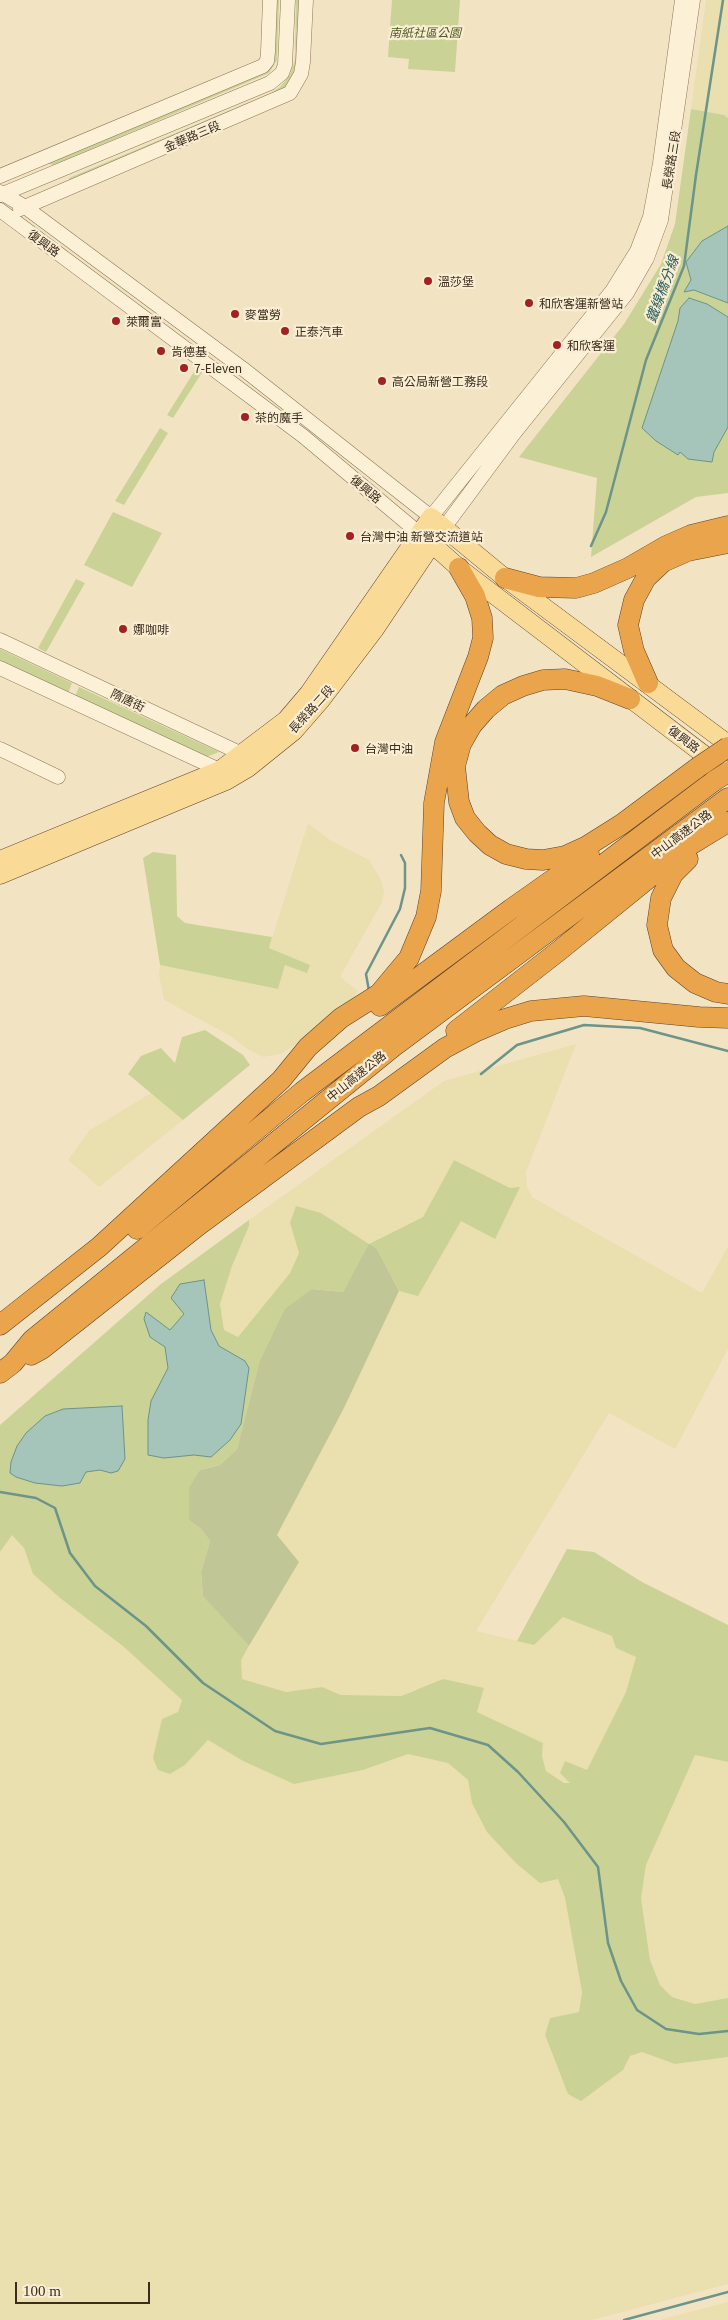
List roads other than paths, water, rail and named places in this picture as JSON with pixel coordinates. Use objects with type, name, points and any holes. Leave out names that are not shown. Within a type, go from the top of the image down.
[{"type":"highway","points":[[505,578],[538,587],[576,588],[594,583],[628,568],[666,546],[691,535],[728,526]]},
{"type":"highway","points":[[648,683],[634,652],[628,625],[634,600],[646,578],[663,562],[688,551],[728,543]]},
{"type":"highway","points":[[0,1325],[99,1247],[281,1080],[308,1047],[341,1018],[379,994],[409,958],[426,917],[431,891],[434,803],[445,742],[478,657],[483,638],[482,618],[475,596],[459,568]]},
{"type":"highway","points":[[630,699],[597,686],[565,679],[543,680],[523,686],[497,700],[472,725],[461,744],[455,766],[455,785],[465,818],[490,845],[506,854],[526,859],[543,860],[565,856],[587,846],[622,824],[728,746]]},
{"type":"highway","name":"中山高速公路","points":[[0,1340],[232,1152],[302,1092],[723,775]]},
{"type":"highway","name":"中山高速公路","points":[[6,1368],[32,1340],[393,1047],[728,798]]},
{"type":"highway","points":[[359,1107],[370,1095],[492,1004],[687,847],[726,823]]},
{"type":"highway","points":[[726,823],[673,874],[662,898],[658,925],[663,950],[676,968],[695,983],[716,992],[728,994]]},
{"type":"highway","points":[[281,1080],[300,1068],[511,909],[587,856],[612,836],[622,824]]},
{"type":"highway","points":[[6,1368],[42,1349],[199,1225],[359,1107],[379,1096],[445,1048],[491,1025],[530,1011],[584,1006],[728,1018]]},
{"type":"main road","name":"長榮路二段","points":[[4,866],[118,819],[236,767],[286,720],[309,693],[437,522]]},
{"type":"main road","name":"復興路","points":[[437,522],[505,578],[648,683],[728,746]]},
{"type":"main road","name":"復興路","points":[[425,538],[459,568],[630,699],[723,775]]},
{"type":"street","points":[[0,176],[263,66],[268,52],[270,0]]},
{"type":"street","name":"金華路三段","points":[[1,194],[270,83],[282,73],[285,65],[288,0]]},
{"type":"street","name":"金華路三段","points":[[1,213],[25,207],[290,93],[301,74],[306,0]]},
{"type":"street","name":"長榮路三段","points":[[609,305],[638,251],[650,216],[660,163],[682,0]]},
{"type":"street","name":"長榮路三段","points":[[437,522],[515,432],[609,305],[643,267],[661,220],[694,0]]},
{"type":"street","name":"復興路","points":[[1,194],[25,207],[266,386],[437,522]]},
{"type":"street","name":"復興路","points":[[1,213],[296,430],[425,538]]},
{"type":"street","name":"隋唐街","points":[[0,640],[236,767]]},
{"type":"street","name":"隋唐街","points":[[0,668],[236,767]]},
{"type":"street","points":[[0,749],[58,777]]},
{"type":"water","points":[[728,226],[728,303],[694,290],[684,292],[691,280],[686,262],[702,241]]},
{"type":"water","points":[[689,298],[707,304],[728,317],[728,427],[714,452],[712,462],[688,459],[680,452],[678,455],[656,441],[642,428],[678,321],[680,308]]},
{"type":"water","points":[[204,1280],[211,1330],[219,1346],[245,1361],[249,1368],[241,1424],[230,1440],[211,1457],[194,1455],[164,1458],[148,1455],[148,1420],[151,1401],[168,1368],[165,1347],[150,1337],[144,1319],[146,1312],[170,1330],[184,1314],[171,1298],[180,1284]]},
{"type":"water","points":[[122,1406],[125,1459],[118,1471],[111,1473],[100,1470],[86,1472],[80,1483],[62,1486],[35,1483],[10,1473],[11,1462],[17,1446],[26,1433],[45,1416],[63,1409]]},
{"type":"waterway","name":"鐵線橋分線","points":[[591,546],[606,512],[646,360],[684,266],[723,0]]},
{"type":"waterway","points":[[369,991],[366,974],[400,909],[405,888],[405,863],[401,855]]},
{"type":"waterway","points":[[481,1074],[517,1045],[584,1025],[640,1028],[728,1051]]},
{"type":"waterway","points":[[0,1492],[36,1498],[55,1508],[70,1553],[95,1586],[146,1626],[203,1683],[275,1731],[321,1744],[430,1728],[488,1745],[518,1772],[564,1822],[598,1867],[608,1943],[621,1981],[637,2010],[666,2029],[699,2034],[728,2031]]},
{"type":"waterway","points":[[624,2320],[728,2292]]},
{"type":"place","name":"溫莎堡","points":[[428,281]]},
{"type":"place","name":"和欣客運新營站","points":[[529,303]]},
{"type":"place","name":"麥當勞","points":[[235,314]]},
{"type":"place","name":"萊爾富","points":[[116,321]]},
{"type":"place","name":"正泰汽車","points":[[285,331]]},
{"type":"place","name":"和欣客運","points":[[557,345]]},
{"type":"place","name":"肯德基","points":[[161,351]]},
{"type":"place","name":"7-Eleven","points":[[184,368]]},
{"type":"place","name":"高公局新營工務段","points":[[382,381]]},
{"type":"place","name":"茶的魔手","points":[[245,417]]},
{"type":"place","name":"台灣中油 新營交流道站","points":[[350,536]]},
{"type":"place","name":"娜咖啡","points":[[123,629]]},
{"type":"place","name":"台灣中油","points":[[355,748]]},
{"type":"park label","name":"南紙社區公園","points":[[425,32]]}]
